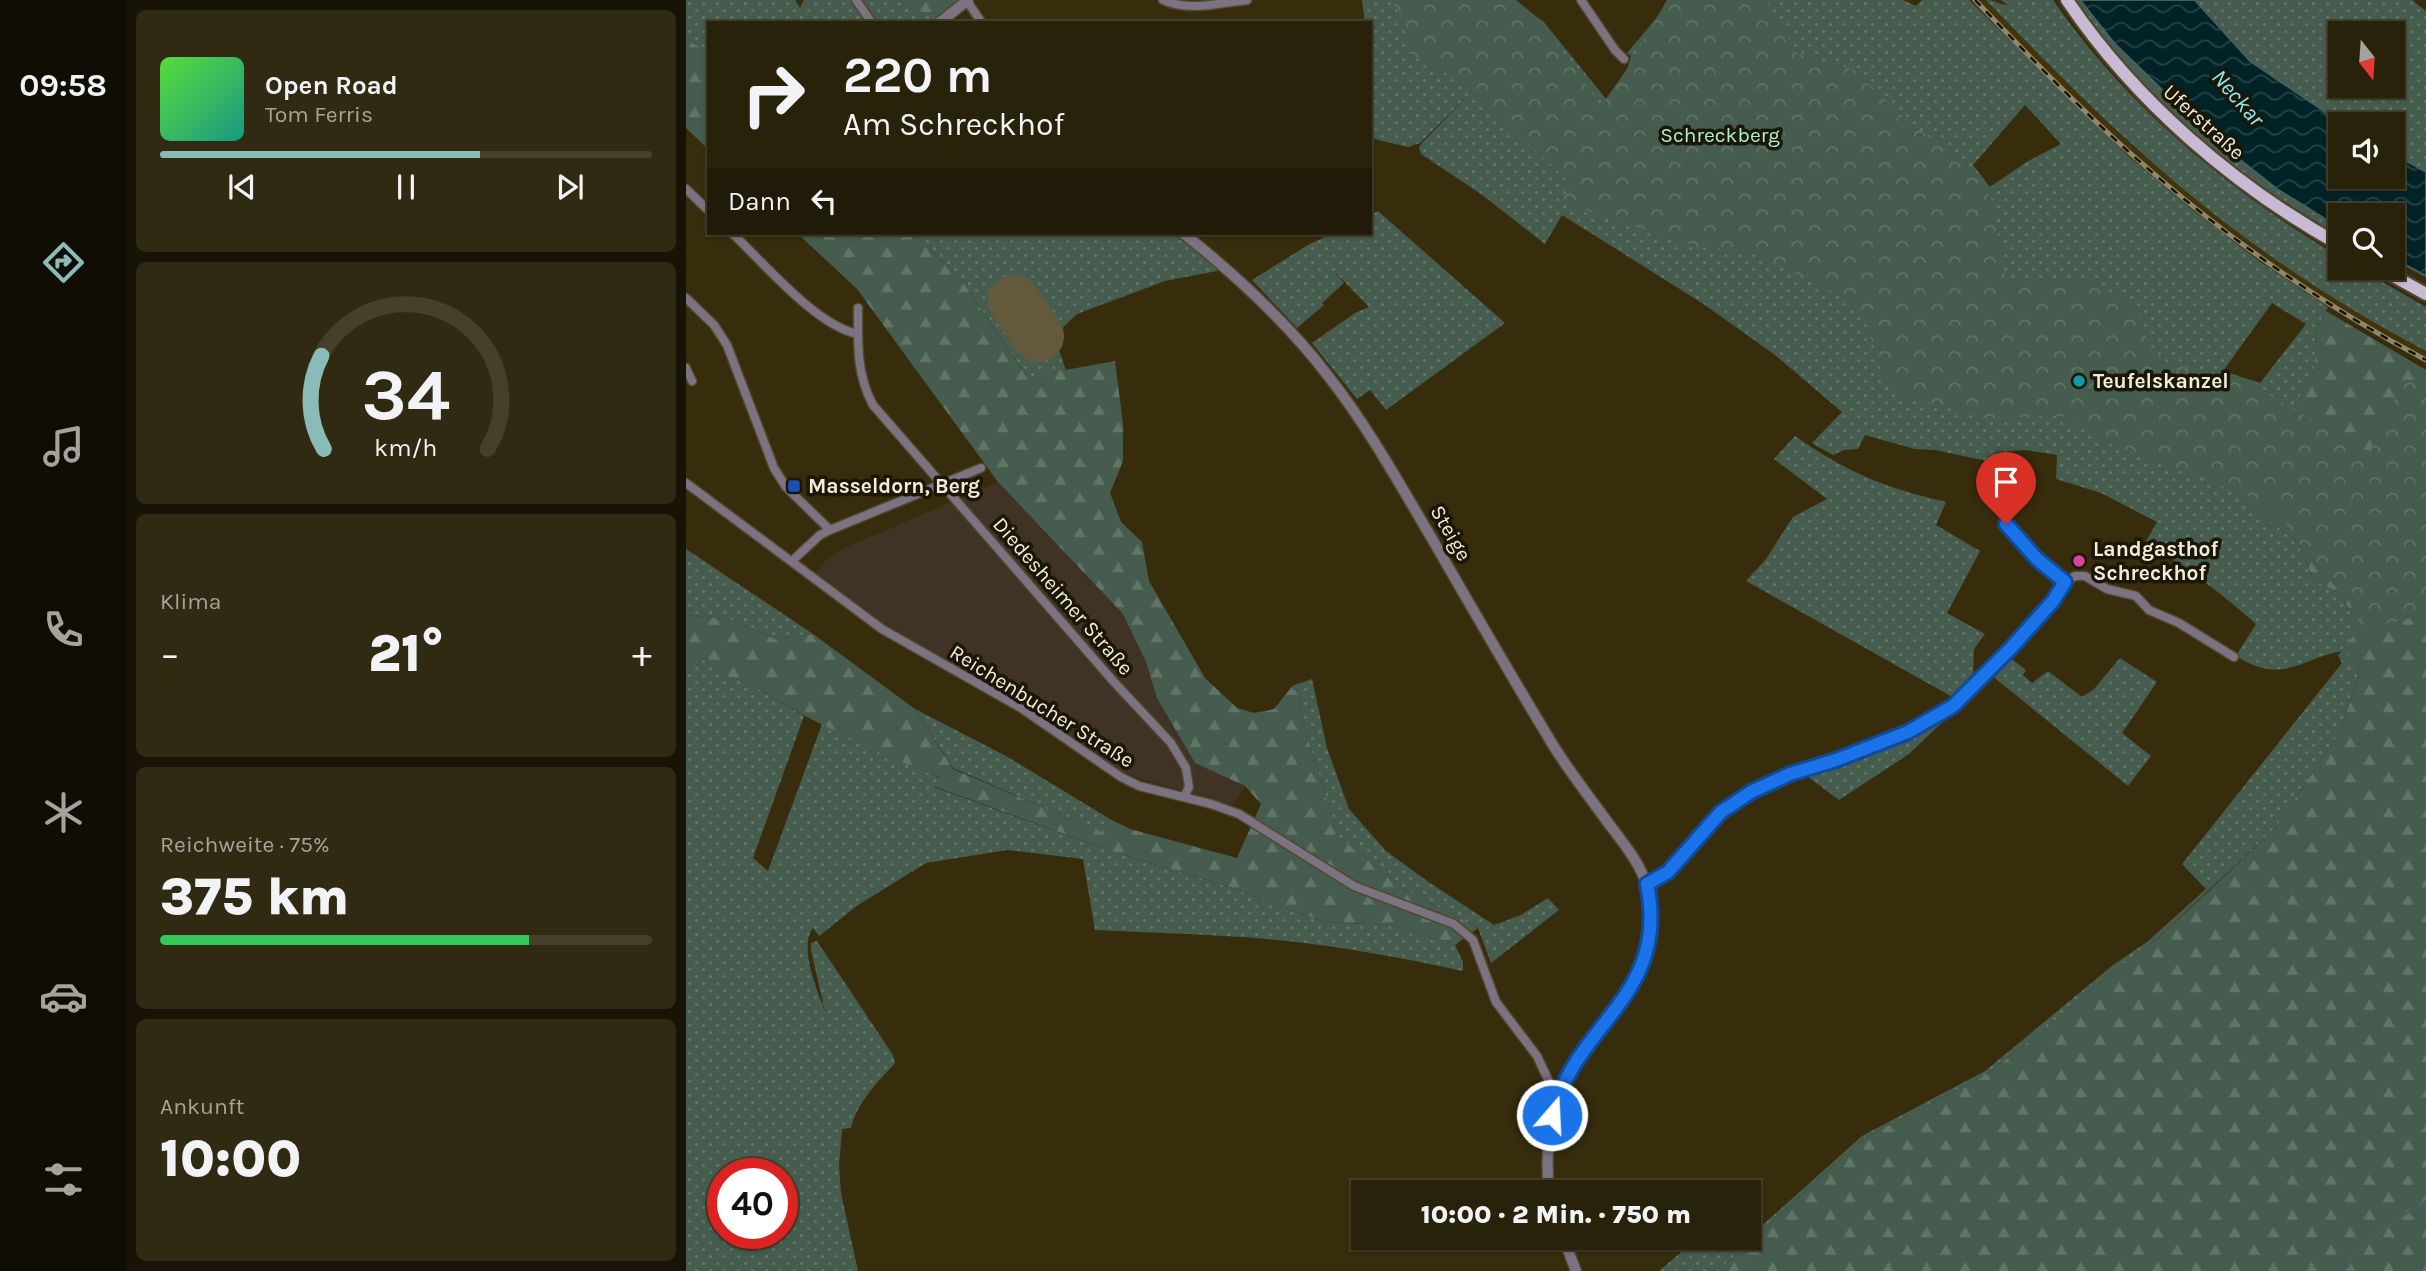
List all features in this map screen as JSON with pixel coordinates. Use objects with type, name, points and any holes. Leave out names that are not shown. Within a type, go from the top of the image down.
[{"type":"main road","name":"Uferstraße","points":[[2067,0],[2120,67],[2159,110],[2201,148],[2270,201],[2328,237]]},
{"type":"main road","points":[[2401,280],[2426,294]]},
{"type":"street","points":[[856,0],[871,21]]},
{"type":"street","points":[[941,21],[967,0],[981,21]]},
{"type":"street","points":[[1163,0],[1176,6],[1247,0]]},
{"type":"street","points":[[1581,0],[1624,60]]},
{"type":"street","points":[[686,188],[707,209]]},
{"type":"street","points":[[734,235],[805,303],[845,332],[858,334]]},
{"type":"street","name":"Steige","points":[[1186,235],[1228,268],[1275,314],[1330,379],[1397,479],[1550,741],[1629,851],[1647,884]]},
{"type":"street","points":[[686,298],[714,325],[727,345],[775,468],[786,487],[830,530]]},
{"type":"street","name":"Diedesheimer Straße","points":[[859,308],[860,374],[866,391],[883,418],[1114,682],[1171,743],[1186,768],[1189,787],[1184,797]]},
{"type":"street","points":[[686,368],[692,381]]},
{"type":"street","points":[[793,561],[820,535],[830,530],[981,468]]},
{"type":"street","name":"Reichenbucher Straße","points":[[686,483],[882,629],[1021,708],[1121,777],[1139,786],[1239,814],[1354,886],[1454,924],[1473,940],[1496,1002],[1537,1056],[1553,1090],[1558,1093]]},
{"type":"street","points":[[2006,524],[2037,559],[2065,582]]},
{"type":"street","points":[[1548,1180],[1548,1138],[1558,1093],[1570,1069],[1621,1003],[1641,967],[1651,937],[1652,916],[1647,884],[1668,872],[1721,812],[1751,792],[1790,774],[1836,760],[1908,732],[1953,706],[2011,648],[2053,601],[2065,582],[2081,575],[2106,589],[2136,596],[2149,610],[2179,623],[2234,657]]},
{"type":"street","points":[[1568,1250],[1576,1271]]},
{"type":"shaded area","points":[[1969,0],[1986,0],[2135,148],[2201,202],[2266,252],[2334,298],[2426,351],[2426,364],[2328,307],[2259,261],[2194,211],[2128,156]]},
{"type":"shaded area","points":[[998,482],[1123,614],[1146,662],[1157,698],[1226,776],[1245,787],[1232,805],[1138,778],[1113,767],[1012,697],[886,626],[815,573],[826,560],[847,547]]},
{"type":"green space","points":[[686,0],[795,0],[800,8],[804,0],[897,0],[917,12],[944,15],[938,21],[707,21],[707,51],[686,42]]},
{"type":"green space","points":[[897,0],[959,0],[944,15],[917,12]]},
{"type":"green space","points":[[1362,0],[1511,0],[1543,21],[1607,100],[1626,74],[1631,56],[1627,53],[1659,15],[1667,0],[1903,0],[1916,6],[1922,0],[1969,0],[2128,156],[2259,261],[2328,307],[2316,330],[2314,371],[2244,502],[2297,541],[2314,581],[2340,593],[2355,620],[2359,674],[2341,730],[2277,826],[2148,947],[2113,971],[1986,1075],[1863,1139],[1761,1232],[1761,1226],[1862,1136],[1985,1071],[2113,965],[2147,942],[2206,889],[2182,864],[2342,663],[2338,655],[2342,651],[2278,670],[2266,669],[2236,656],[2256,624],[2203,580],[2145,543],[2157,522],[2101,493],[2056,479],[2057,455],[2026,450],[1997,452],[1992,462],[1935,450],[1915,449],[1865,435],[1858,449],[1844,450],[1833,455],[1812,443],[1842,412],[1775,355],[1702,303],[1562,215],[1545,244],[1481,194],[1421,154],[1421,144],[1473,90],[1420,143],[1408,147],[1372,138],[1372,21],[1365,21]],"holes":[[[2025,105],[2061,144],[2028,161],[1990,187],[1973,165]],[[2272,303],[2306,324],[2260,383],[2223,371]]]},
{"type":"green space","name":"Schreckberg","points":[[1391,0],[1516,0],[1539,19],[1601,106],[1629,66],[1667,0],[1766,0],[1797,53],[1854,70],[1911,124],[1971,168],[1993,202],[2006,281],[2090,282],[2134,304],[2149,345],[2167,363],[2243,379],[2368,453],[2405,379],[2426,388],[2426,614],[2364,630],[2346,596],[2320,572],[2273,506],[2098,439],[2063,416],[1986,418],[1896,394],[1881,372],[1868,327],[1845,298],[1751,251],[1697,247],[1561,202],[1571,184],[1468,86],[1408,52],[1404,24]]},
{"type":"green space","points":[[1986,0],[2009,5],[2000,0],[2053,0],[2113,76],[2183,144],[2259,204],[2328,249],[2328,280],[2379,280],[2426,307],[2426,351],[2348,307],[2237,232],[2167,176],[2040,56]]},
{"type":"green space","points":[[2074,0],[2080,0],[2115,44],[2210,136],[2277,189],[2328,221],[2328,229],[2294,208],[2207,144],[2156,97]]},
{"type":"green space","points":[[2195,0],[2412,0],[2426,11],[2426,172],[2405,160],[2405,112],[2328,114],[2250,61]]},
{"type":"green space","points":[[686,42],[707,51],[707,148],[686,128]]},
{"type":"green space","points":[[1378,211],[1505,323],[1386,410],[1370,390],[1357,399],[1312,343],[1355,313],[1369,307],[1333,270],[1344,283],[1297,328],[1252,280],[1329,235],[1372,235],[1372,214]]},
{"type":"green space","points":[[799,235],[914,235],[960,278],[1027,377],[1115,361],[1123,424],[1123,461],[1110,493],[1121,522],[1142,542],[1149,581],[1205,678],[1237,708],[1254,713],[1274,709],[1290,689],[1299,691],[1300,712],[1338,836],[1404,889],[1478,928],[1455,945],[1393,925],[1324,922],[1224,885],[1108,850],[933,786],[941,778],[875,751],[805,716],[749,683],[716,674],[704,658],[686,676],[686,615],[732,620],[775,639],[813,634],[915,709],[953,769],[1101,832],[1110,819],[1130,829],[1237,858],[1261,804],[1245,786],[1195,763],[1157,698],[1146,662],[1123,614],[998,482],[857,289]]},
{"type":"green space","points":[[914,235],[1184,235],[1222,270],[1165,281],[1077,314],[1054,336],[1066,370],[1028,378],[960,278]]},
{"type":"green space","points":[[2326,311],[2426,370],[2426,1271],[1718,1271],[1741,1250],[1761,1250],[1761,1232],[1863,1139],[1986,1075],[2113,971],[2148,947],[2277,826],[2341,730],[2359,674],[2359,668],[2344,650],[2355,632],[2355,620],[2340,593],[2314,581],[2297,541],[2244,502],[2314,371],[2316,330]]},
{"type":"green space","points":[[1795,436],[1832,460],[1867,477],[1904,491],[1946,502],[1936,525],[1980,551],[1947,613],[1985,634],[1974,649],[1973,676],[1956,699],[1746,581],[1766,559],[1793,517],[1827,499],[1774,459]]},
{"type":"green space","points":[[686,549],[813,634],[775,639],[732,620],[686,615]]},
{"type":"green space","points":[[2009,657],[2026,670],[2023,675],[2032,683],[2048,671],[2082,697],[2094,689],[2120,658],[2157,682],[2122,733],[2151,756],[2128,786],[1991,675]]},
{"type":"green space","points":[[704,658],[717,674],[749,683],[804,716],[753,858],[768,871],[822,724],[942,779],[934,787],[1108,850],[1224,885],[1324,922],[1393,925],[1455,945],[1463,962],[1463,971],[1365,952],[1292,942],[1095,930],[1083,859],[1007,850],[926,863],[858,905],[819,936],[813,928],[809,936],[808,957],[825,1012],[811,950],[811,943],[817,941],[893,1055],[895,1063],[863,1101],[851,1128],[842,1129],[839,1166],[841,1193],[858,1271],[686,1271],[686,676]]},
{"type":"green space","points":[[1312,679],[1327,748],[1349,809],[1386,851],[1494,925],[1521,915],[1548,898],[1559,910],[1491,963],[1478,928],[1404,889],[1338,836],[1300,712],[1299,691],[1290,689]]},
{"type":"green space","points":[[1957,708],[1909,754],[1839,800],[1807,776],[1893,744]]},
{"type":"green space","points":[[915,709],[1006,756],[1110,819],[1102,833],[953,768]]},
{"type":"green space","points":[[1684,1250],[1741,1250],[1718,1271],[1659,1271]]},
{"type":"water","name":"Neckar","points":[[2080,0],[2195,0],[2250,61],[2328,114],[2328,189],[2405,189],[2405,160],[2426,172],[2426,276],[2405,265],[2405,203],[2328,203],[2328,221],[2277,189],[2210,136],[2115,44]]},
{"type":"waterway","points":[[2345,1271],[2371,1240],[2426,1201]]},
{"type":"runway","points":[[1014,301],[1038,336]]},
{"type":"railway","points":[[1975,0],[2090,116],[2199,211],[2309,291],[2426,360]]},
{"type":"place","name":"Teufelskanzel","points":[[2079,381]]},
{"type":"place","name":"Masseldorn, Berg","points":[[794,486]]},
{"type":"place","name":"Landgasthof Schreckhof","points":[[2079,561]]},
{"type":"route","points":[[1552,1115],[1558,1093],[1570,1069],[1621,1003],[1636,979],[1646,955],[1651,937],[1652,916],[1647,884],[1668,872],[1721,812],[1751,792],[1790,774],[1836,760],[1908,732],[1953,706],[2053,601],[2065,582],[2037,559],[2006,524]]}]
